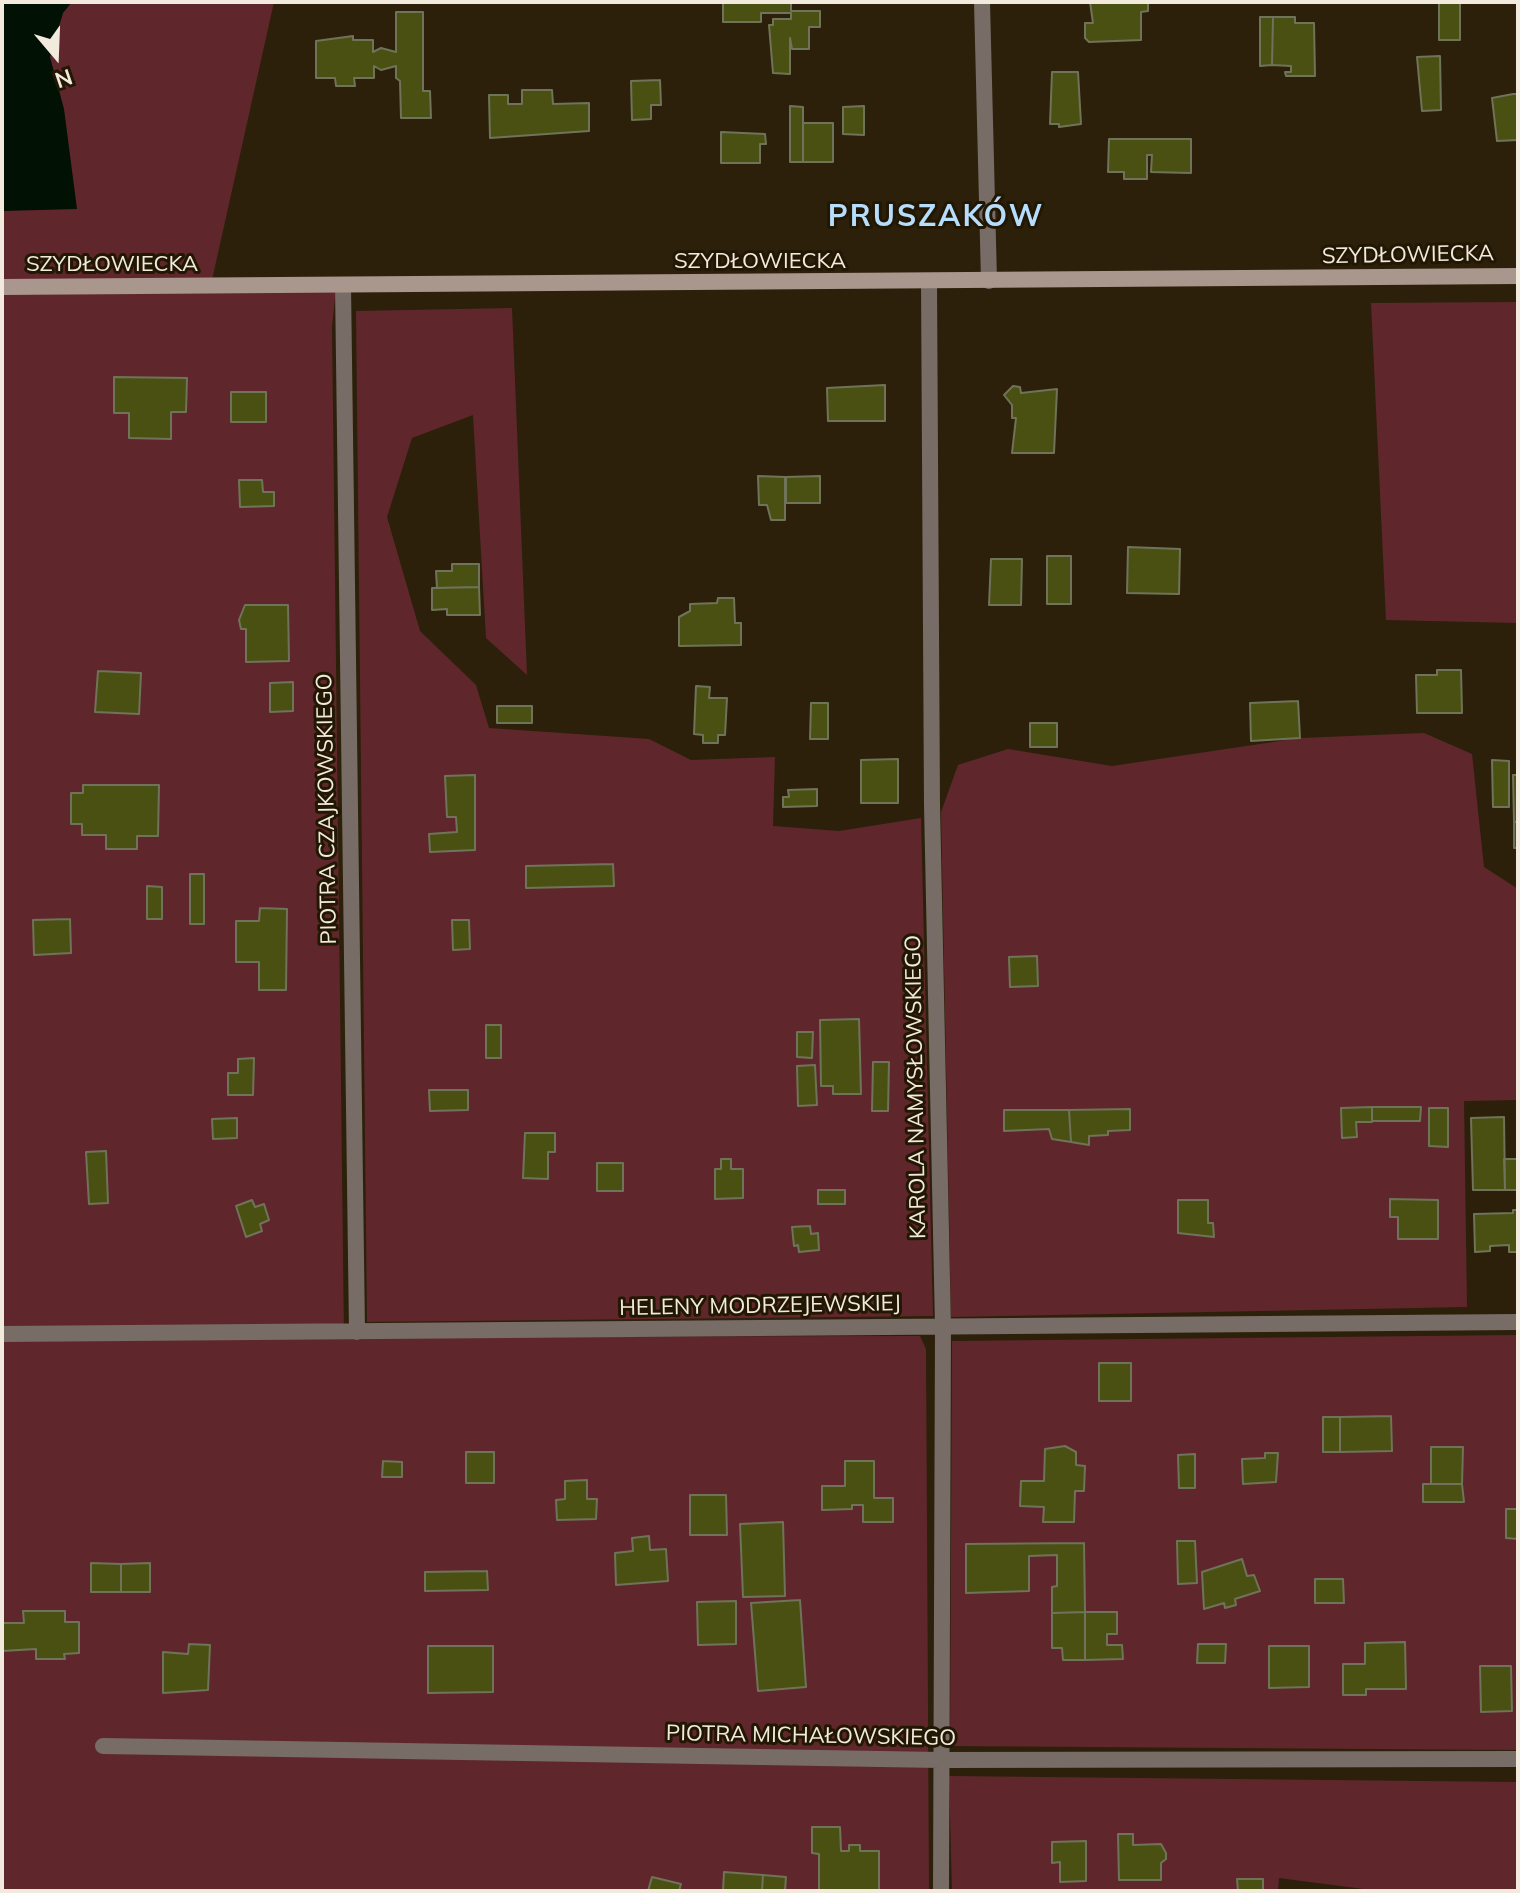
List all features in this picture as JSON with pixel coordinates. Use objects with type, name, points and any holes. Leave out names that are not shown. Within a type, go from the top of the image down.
[{"type":"street","points":[[982,2],[989,281]]},
{"type":"street","name":"SZYDŁOWIECKA","points":[[2,287],[1518,276]]},
{"type":"street","name":"KAROLA NAMYSŁOWSKIEGO","points":[[929,282],[932,821],[943,1327],[941,1891]]},
{"type":"street","name":"PIOTRA CZAJKOWSKIEGO","points":[[343,285],[357,1332]]},
{"type":"street","name":"HELENY MODRZEJEWSKIEJ","points":[[2,1334],[1518,1322]]},
{"type":"street","name":"PIOTRA MICHAŁOWSKIEGO","points":[[103,1746],[940,1760],[1518,1759]]},
{"type":"shaded area","points":[[2,2],[274,2],[212,280],[337,279],[332,327],[344,1337],[920,1336],[926,1349],[929,1891],[2,1891]]},
{"type":"shaded area","points":[[2,2],[72,2],[63,13],[50,57],[64,109],[77,209],[2,211]]},
{"type":"shaded area","points":[[1518,302],[1518,623],[1386,620],[1371,303]]},
{"type":"shaded area","points":[[512,308],[527,675],[486,638],[473,415],[412,438],[387,517],[420,631],[476,685],[489,728],[649,739],[691,760],[775,757],[773,826],[839,831],[921,818],[933,1316],[367,1322],[356,311]]},
{"type":"shaded area","points":[[1424,733],[1472,754],[1484,867],[1518,889],[1518,1100],[1464,1101],[1467,1307],[951,1317],[941,812],[958,765],[1008,749],[1112,766],[1300,738]]},
{"type":"shaded area","points":[[1518,1335],[1518,1750],[950,1746],[952,1341]]},
{"type":"shaded area","points":[[949,1776],[1518,1782],[1518,1891],[1379,1891],[1279,1878],[1278,1891],[952,1891]]},
{"type":"building","points":[[723,2],[791,2],[791,11],[820,11],[820,27],[809,27],[809,49],[792,49],[790,38],[790,74],[773,73],[769,25],[773,25],[773,19],[791,19],[791,13],[761,13],[761,22],[723,22]]},
{"type":"building","points":[[1090,2],[1148,2],[1148,11],[1141,12],[1141,40],[1089,42],[1085,38],[1085,23],[1093,23]]},
{"type":"building","points":[[1439,2],[1460,2],[1460,40],[1439,40]]},
{"type":"building","points":[[396,12],[423,12],[423,91],[430,91],[431,118],[401,118],[400,81],[396,78],[396,66],[381,70],[374,66],[374,78],[354,78],[355,86],[336,86],[335,78],[316,78],[316,41],[353,36],[353,40],[373,40],[373,52],[381,48],[396,52]]},
{"type":"building","points":[[1260,17],[1273,17],[1272,65],[1260,66]]},
{"type":"building","points":[[1273,17],[1295,17],[1295,23],[1314,23],[1315,76],[1286,76],[1285,72],[1291,72],[1291,66],[1272,65]]},
{"type":"building","points":[[1440,56],[1441,110],[1422,111],[1417,57]]},
{"type":"building","points":[[1052,72],[1078,72],[1081,124],[1059,127],[1059,124],[1050,124]]},
{"type":"building","points":[[660,80],[661,105],[651,105],[651,119],[632,120],[631,81]]},
{"type":"building","points":[[522,90],[552,90],[553,104],[589,103],[589,131],[490,138],[489,95],[508,95],[508,104],[522,104]]},
{"type":"building","points":[[1518,94],[1518,140],[1497,141],[1492,98]]},
{"type":"building","points":[[790,106],[803,107],[803,162],[790,162]]},
{"type":"building","points":[[864,106],[864,135],[843,134],[843,107]]},
{"type":"building","points":[[803,123],[833,123],[833,162],[803,162]]},
{"type":"building","points":[[721,132],[765,134],[766,144],[760,144],[760,163],[721,163]]},
{"type":"building","points":[[1109,139],[1191,139],[1191,173],[1151,172],[1152,155],[1147,155],[1147,179],[1124,179],[1124,172],[1108,172]]},
{"type":"building","points":[[114,377],[187,378],[186,412],[171,412],[171,439],[129,438],[129,413],[114,413]]},
{"type":"building","points":[[885,385],[885,421],[828,421],[827,388]]},
{"type":"building","points":[[1013,386],[1020,387],[1021,393],[1057,389],[1054,453],[1012,453],[1016,418],[1012,418],[1012,405],[1004,395]]},
{"type":"building","points":[[231,392],[266,392],[266,422],[231,422]]},
{"type":"building","points":[[758,476],[785,477],[785,520],[771,520],[767,505],[759,505]]},
{"type":"building","points":[[820,476],[820,503],[786,503],[786,477]]},
{"type":"building","points":[[239,480],[262,480],[263,492],[274,492],[274,506],[240,507]]},
{"type":"building","points":[[1128,547],[1180,549],[1179,594],[1127,593]]},
{"type":"building","points":[[1047,556],[1071,556],[1071,604],[1047,604]]},
{"type":"building","points":[[991,559],[1022,559],[1021,605],[989,605]]},
{"type":"building","points":[[452,564],[479,564],[479,587],[437,588],[436,571],[452,571]]},
{"type":"building","points":[[479,587],[480,615],[447,615],[447,609],[432,610],[432,588]]},
{"type":"building","points":[[718,598],[734,598],[735,623],[741,623],[741,645],[679,646],[679,617],[690,611],[690,604],[717,603]]},
{"type":"building","points":[[245,605],[288,605],[289,661],[246,662],[246,629],[241,629],[239,620]]},
{"type":"building","points":[[1437,670],[1461,670],[1462,713],[1417,713],[1416,675],[1437,675]]},
{"type":"building","points":[[98,671],[141,673],[139,714],[95,712]]},
{"type":"building","points":[[293,682],[293,711],[270,712],[270,683]]},
{"type":"building","points":[[696,686],[710,687],[709,698],[727,698],[725,735],[718,735],[718,743],[703,743],[703,735],[694,734]]},
{"type":"building","points":[[1298,701],[1300,738],[1251,741],[1250,703]]},
{"type":"building","points":[[811,703],[828,703],[828,739],[810,739]]},
{"type":"building","points":[[497,706],[532,706],[532,723],[497,723]]},
{"type":"building","points":[[1030,723],[1057,723],[1057,747],[1030,747]]},
{"type":"building","points":[[898,759],[898,803],[861,803],[861,760]]},
{"type":"building","points":[[1492,760],[1509,761],[1509,807],[1493,807]]},
{"type":"building","points":[[475,775],[475,850],[430,852],[429,834],[457,832],[456,817],[447,817],[445,776]]},
{"type":"building","points":[[1513,775],[1518,775],[1518,822],[1514,822]]},
{"type":"building","points":[[83,785],[159,785],[158,836],[137,836],[137,849],[106,849],[106,835],[82,835],[82,824],[71,824],[71,793],[83,793]]},
{"type":"building","points":[[817,789],[817,806],[783,807],[783,797],[789,797],[788,790]]},
{"type":"building","points":[[1514,822],[1518,822],[1518,848],[1514,848]]},
{"type":"building","points":[[613,864],[614,886],[526,888],[526,866]]},
{"type":"building","points":[[190,874],[204,874],[204,924],[190,924]]},
{"type":"building","points":[[147,886],[162,887],[162,919],[147,919]]},
{"type":"building","points":[[260,908],[287,909],[286,990],[259,990],[259,962],[236,962],[236,921],[259,921]]},
{"type":"building","points":[[70,919],[71,953],[34,955],[33,920]]},
{"type":"building","points":[[452,920],[469,920],[470,949],[453,950]]},
{"type":"building","points":[[1037,956],[1038,986],[1010,987],[1009,957]]},
{"type":"building","points":[[859,1019],[861,1094],[833,1094],[833,1086],[821,1086],[820,1020]]},
{"type":"building","points":[[486,1025],[501,1025],[501,1058],[486,1058]]},
{"type":"building","points":[[797,1032],[813,1032],[812,1058],[797,1057]]},
{"type":"building","points":[[254,1058],[253,1095],[228,1095],[228,1073],[238,1073],[238,1059]]},
{"type":"building","points":[[873,1062],[889,1062],[888,1111],[872,1111]]},
{"type":"building","points":[[815,1065],[817,1105],[798,1106],[797,1066]]},
{"type":"building","points":[[429,1090],[468,1090],[468,1110],[430,1111]]},
{"type":"building","points":[[1372,1107],[1421,1107],[1420,1121],[1372,1121]]},
{"type":"building","points":[[1372,1107],[1372,1122],[1356,1122],[1357,1137],[1342,1138],[1341,1108]]},
{"type":"building","points":[[1429,1108],[1448,1108],[1448,1147],[1429,1146]]},
{"type":"building","points":[[1130,1109],[1130,1130],[1089,1136],[1089,1145],[1071,1142],[1069,1110]]},
{"type":"building","points":[[1004,1110],[1069,1110],[1071,1142],[1052,1139],[1049,1129],[1004,1131]]},
{"type":"building","points":[[1504,1117],[1505,1190],[1473,1190],[1471,1118]]},
{"type":"building","points":[[237,1118],[237,1138],[213,1139],[212,1119]]},
{"type":"building","points":[[525,1133],[555,1133],[555,1152],[548,1152],[548,1179],[523,1178]]},
{"type":"building","points":[[106,1151],[108,1203],[89,1204],[86,1152]]},
{"type":"building","points":[[721,1159],[731,1159],[731,1169],[743,1169],[743,1198],[715,1199],[715,1169],[721,1169]]},
{"type":"building","points":[[1504,1159],[1518,1159],[1518,1190],[1505,1190]]},
{"type":"building","points":[[597,1163],[623,1163],[623,1191],[597,1191]]},
{"type":"building","points":[[818,1190],[845,1190],[845,1204],[818,1204]]},
{"type":"building","points":[[1390,1199],[1438,1200],[1438,1239],[1398,1239],[1398,1217],[1390,1217]]},
{"type":"building","points":[[252,1200],[255,1207],[264,1204],[269,1220],[260,1224],[262,1231],[246,1237],[236,1206]]},
{"type":"building","points":[[1178,1200],[1208,1200],[1208,1223],[1213,1223],[1214,1237],[1178,1233]]},
{"type":"building","points":[[1513,1210],[1518,1210],[1518,1252],[1509,1252],[1509,1245],[1490,1246],[1490,1251],[1475,1252],[1474,1214],[1513,1213]]},
{"type":"building","points":[[810,1226],[811,1234],[818,1233],[819,1250],[799,1252],[798,1245],[794,1246],[792,1227]]},
{"type":"building","points":[[1099,1363],[1131,1363],[1131,1401],[1099,1401]]},
{"type":"building","points":[[1391,1416],[1392,1451],[1340,1452],[1340,1417]]},
{"type":"building","points":[[1323,1417],[1340,1417],[1340,1452],[1323,1452]]},
{"type":"building","points":[[1065,1446],[1076,1452],[1076,1465],[1085,1466],[1084,1491],[1075,1491],[1074,1522],[1043,1522],[1044,1507],[1020,1506],[1021,1481],[1044,1481],[1045,1449]]},
{"type":"building","points":[[1431,1447],[1463,1447],[1462,1484],[1431,1484]]},
{"type":"building","points":[[466,1452],[494,1452],[494,1483],[466,1483]]},
{"type":"building","points":[[1265,1453],[1278,1453],[1276,1482],[1243,1484],[1242,1459],[1265,1458]]},
{"type":"building","points":[[1195,1454],[1195,1488],[1179,1488],[1178,1455]]},
{"type":"building","points":[[383,1461],[402,1462],[402,1477],[382,1477]]},
{"type":"building","points":[[845,1461],[874,1461],[874,1498],[893,1498],[893,1522],[863,1522],[863,1505],[852,1505],[852,1509],[822,1510],[822,1486],[845,1486]]},
{"type":"building","points":[[587,1480],[587,1499],[597,1499],[596,1519],[557,1520],[556,1500],[565,1499],[565,1481]]},
{"type":"building","points":[[1423,1484],[1462,1484],[1464,1502],[1423,1502]]},
{"type":"building","points":[[690,1495],[726,1495],[727,1535],[690,1535]]},
{"type":"building","points":[[1506,1509],[1518,1509],[1518,1539],[1506,1538]]},
{"type":"building","points":[[783,1522],[785,1596],[743,1597],[740,1524]]},
{"type":"building","points":[[649,1536],[650,1550],[666,1549],[668,1581],[616,1585],[615,1553],[633,1551],[632,1538]]},
{"type":"building","points":[[1177,1541],[1195,1541],[1197,1583],[1178,1584]]},
{"type":"building","points":[[1084,1543],[1085,1612],[1052,1613],[1052,1587],[1057,1586],[1057,1555],[1029,1556],[1029,1591],[966,1593],[966,1544]]},
{"type":"building","points":[[1242,1559],[1247,1576],[1254,1575],[1260,1591],[1235,1599],[1236,1605],[1225,1608],[1224,1603],[1204,1609],[1202,1572]]},
{"type":"building","points":[[91,1563],[121,1564],[121,1592],[91,1592]]},
{"type":"building","points":[[150,1563],[150,1592],[121,1592],[121,1564]]},
{"type":"building","points":[[487,1571],[488,1590],[425,1591],[425,1572]]},
{"type":"building","points":[[1315,1579],[1343,1579],[1344,1603],[1315,1603]]},
{"type":"building","points":[[800,1600],[806,1687],[758,1691],[751,1603]]},
{"type":"building","points":[[736,1601],[736,1644],[698,1645],[697,1602]]},
{"type":"building","points":[[23,1611],[65,1611],[65,1622],[79,1622],[79,1653],[64,1654],[65,1659],[36,1659],[36,1649],[2,1651],[2,1623],[24,1623]]},
{"type":"building","points":[[1085,1612],[1085,1660],[1063,1660],[1062,1648],[1052,1648],[1052,1613]]},
{"type":"building","points":[[1085,1612],[1117,1612],[1117,1634],[1107,1634],[1107,1645],[1122,1645],[1123,1659],[1085,1660]]},
{"type":"building","points":[[1405,1642],[1406,1689],[1366,1689],[1366,1695],[1343,1695],[1343,1664],[1365,1664],[1365,1643]]},
{"type":"building","points":[[189,1644],[210,1645],[208,1690],[163,1693],[163,1652],[188,1654]]},
{"type":"building","points":[[1198,1644],[1226,1644],[1225,1663],[1197,1663]]},
{"type":"building","points":[[428,1646],[493,1646],[493,1692],[428,1693]]},
{"type":"building","points":[[1269,1646],[1309,1646],[1309,1687],[1269,1688]]},
{"type":"building","points":[[1480,1666],[1511,1666],[1512,1711],[1481,1712]]},
{"type":"building","points":[[812,1827],[840,1827],[841,1851],[849,1851],[849,1845],[860,1845],[860,1851],[879,1851],[879,1891],[819,1891],[819,1854],[812,1853]]},
{"type":"building","points":[[1118,1834],[1133,1834],[1133,1845],[1161,1844],[1166,1859],[1161,1863],[1161,1880],[1119,1880]]},
{"type":"building","points":[[1086,1841],[1086,1881],[1060,1882],[1060,1862],[1052,1863],[1052,1842]]},
{"type":"building","points":[[724,1872],[763,1875],[762,1891],[723,1891]]},
{"type":"building","points":[[763,1875],[786,1877],[785,1891],[762,1891]]},
{"type":"building","points":[[652,1877],[681,1884],[679,1891],[648,1891]]},
{"type":"building","points":[[1237,1879],[1263,1879],[1263,1891],[1238,1891]]},
{"type":"district","name":"PRUSZAKÓW","points":[[936,217]]}]
